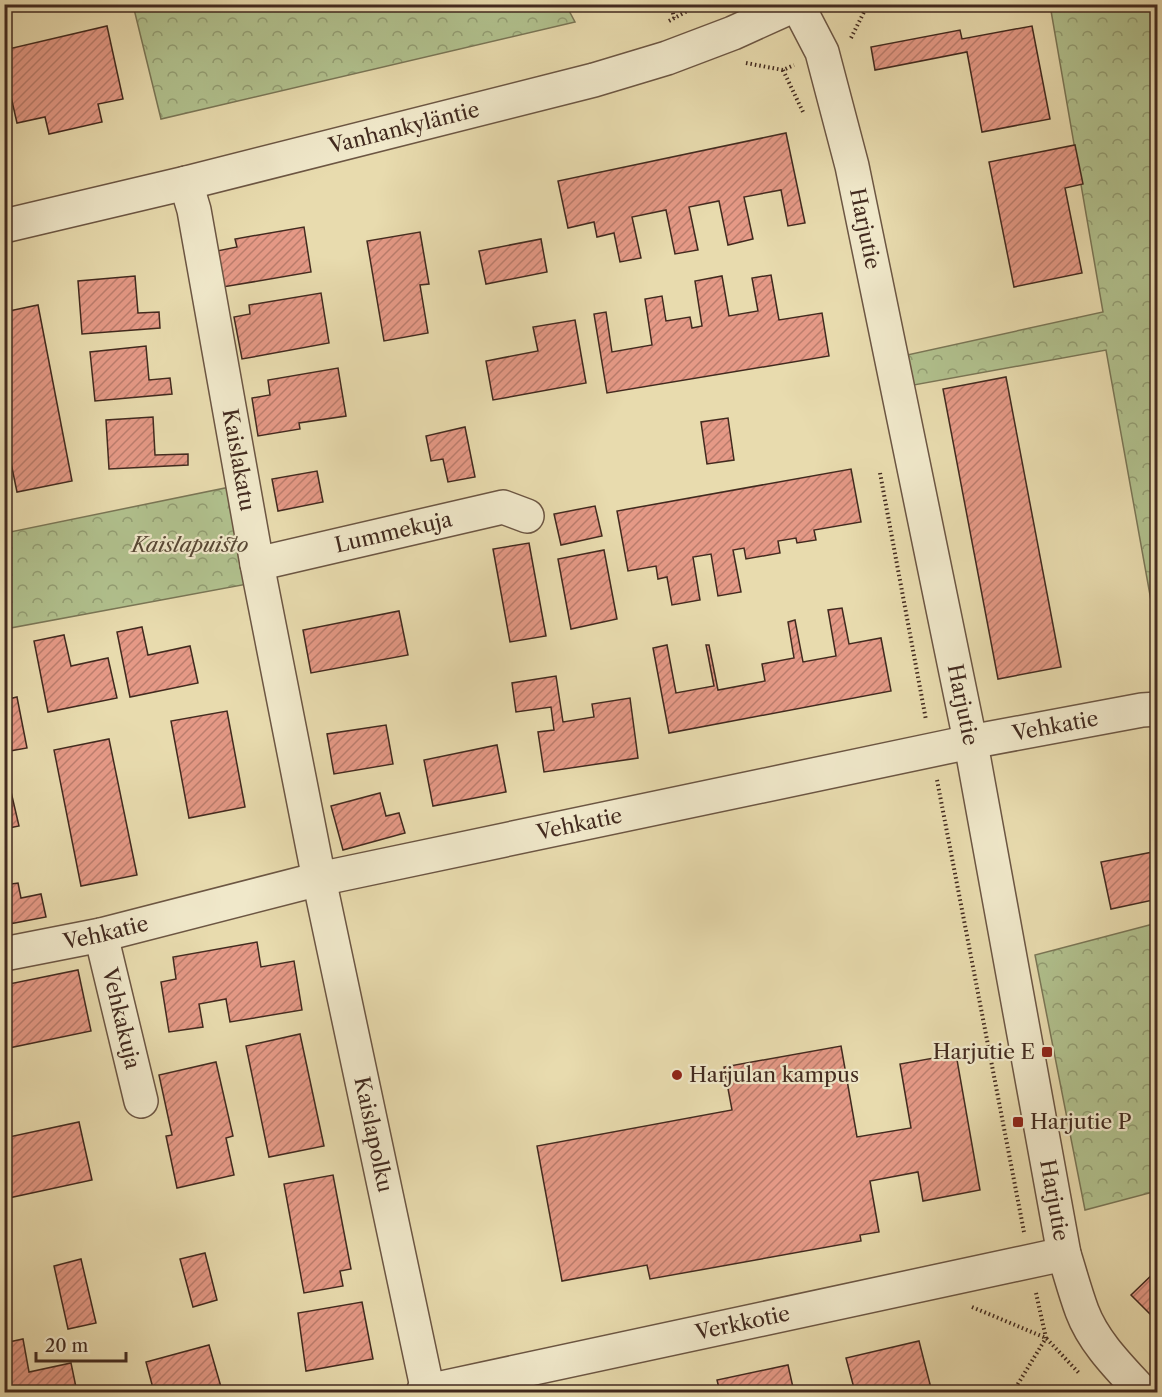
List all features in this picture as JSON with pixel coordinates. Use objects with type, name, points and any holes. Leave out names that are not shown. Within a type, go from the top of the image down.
[{"type":"street","name":"Vanhankyläntie","points":[[4,226],[186,183],[594,80],[667,58],[733,33],[797,4]]},
{"type":"street","name":"Harjutie","points":[[797,4],[822,52],[852,166],[970,742],[1064,1254],[1083,1312],[1096,1339],[1142,1392]]},
{"type":"street","name":"Kaislakatu","points":[[186,183],[194,210],[257,564],[319,879]]},
{"type":"street","name":"Lummekuja","points":[[257,564],[503,507],[527,516]]},
{"type":"street","name":"Vehkatie","points":[[4,954],[101,935],[319,879],[970,742],[1158,709]]},
{"type":"street","name":"Kaislapolku","points":[[319,879],[425,1392]]},
{"type":"street","name":"Vehkakuja","points":[[101,935],[141,1101]]},
{"type":"street","name":"Verkkotie","points":[[425,1392],[1064,1254]]},
{"type":"path","points":[[670,4],[674,18]]},
{"type":"path","points":[[783,70],[806,118]]},
{"type":"path","points":[[878,462],[931,751],[1046,1338],[1013,1392]]},
{"type":"path","points":[[970,1306],[1046,1338],[1084,1378]]},
{"type":"green space","points":[[133,5],[566,5],[575,22],[161,119]]},
{"type":"green space","points":[[1050,5],[1157,5],[1157,634],[1106,350],[914,385],[907,355],[1103,312]]},
{"type":"green space","name":"Kaislapuisto","points":[[235,486],[253,583],[5,629],[5,533]]},
{"type":"green space","points":[[1157,923],[1157,1191],[1085,1210],[1035,955]]},
{"type":"building","points":[[107,26],[123,99],[98,104],[102,122],[49,134],[45,117],[17,123],[4,66],[4,50]]},
{"type":"building","points":[[1032,26],[1050,119],[982,132],[967,52],[875,70],[871,47],[960,30],[962,39]]},
{"type":"building","points":[[786,133],[805,223],[788,226],[781,190],[744,197],[753,239],[728,245],[719,201],[689,207],[698,250],[675,254],[666,210],[632,217],[641,258],[620,262],[614,233],[597,237],[594,222],[568,228],[558,181]]},
{"type":"building","points":[[1075,145],[1083,184],[1065,188],[1082,273],[1014,287],[989,162]]},
{"type":"building","points":[[304,227],[311,272],[223,287],[217,251],[237,247],[235,239]]},
{"type":"building","points":[[420,232],[429,284],[420,285],[428,333],[384,341],[367,241]]},
{"type":"building","points":[[541,239],[547,272],[486,284],[479,251]]},
{"type":"building","points":[[771,275],[779,320],[822,313],[829,356],[607,393],[594,314],[606,312],[612,352],[652,345],[645,299],[662,296],[666,321],[690,317],[692,328],[702,326],[695,281],[722,276],[729,316],[758,311],[752,278]]},
{"type":"building","points":[[135,276],[138,313],[159,312],[160,328],[82,334],[78,281]]},
{"type":"building","points":[[321,293],[329,343],[242,359],[234,317],[250,314],[249,305]]},
{"type":"building","points":[[38,305],[72,481],[17,492],[4,429],[4,312]]},
{"type":"building","points":[[575,320],[586,383],[493,400],[486,361],[538,351],[533,327]]},
{"type":"building","points":[[146,346],[149,380],[170,378],[172,394],[95,401],[90,352]]},
{"type":"building","points":[[338,368],[346,416],[299,423],[300,429],[258,436],[252,398],[270,395],[268,380]]},
{"type":"building","points":[[1006,377],[1061,667],[998,679],[943,389]]},
{"type":"building","points":[[153,417],[155,455],[188,454],[188,465],[109,469],[106,420]]},
{"type":"building","points":[[728,418],[734,460],[707,464],[701,422]]},
{"type":"building","points":[[465,427],[475,477],[448,482],[443,459],[431,461],[426,436]]},
{"type":"building","points":[[851,469],[861,522],[814,530],[816,540],[797,543],[796,538],[778,541],[780,553],[746,559],[744,548],[733,550],[741,592],[718,596],[711,554],[693,557],[700,600],[672,605],[667,577],[658,579],[656,566],[628,571],[617,511]]},
{"type":"building","points":[[317,471],[323,502],[278,511],[272,479]]},
{"type":"building","points":[[595,506],[602,536],[561,545],[554,514]]},
{"type":"building","points":[[529,543],[546,636],[510,642],[493,549]]},
{"type":"building","points":[[604,550],[617,619],[571,629],[558,559]]},
{"type":"building","points":[[842,608],[849,644],[881,638],[891,691],[669,733],[653,648],[667,645],[676,693],[714,686],[706,645],[709,645],[718,690],[765,681],[762,664],[794,658],[788,622],[795,620],[803,662],[836,656],[828,610]]},
{"type":"building","points":[[399,611],[408,655],[311,673],[303,630]]},
{"type":"building","points":[[142,627],[148,655],[190,646],[198,683],[130,697],[117,632]]},
{"type":"building","points":[[64,635],[71,666],[108,658],[117,698],[48,712],[34,641]]},
{"type":"building","points":[[556,676],[563,722],[594,717],[592,704],[630,698],[638,758],[544,772],[538,732],[554,730],[551,707],[516,712],[512,683]]},
{"type":"building","points":[[17,697],[27,748],[4,752],[4,700]]},
{"type":"building","points":[[227,711],[245,807],[189,818],[171,721]]},
{"type":"building","points":[[386,725],[393,764],[334,774],[327,734]]},
{"type":"building","points":[[109,739],[137,875],[81,886],[54,750]]},
{"type":"building","points":[[497,745],[506,792],[433,806],[424,760]]},
{"type":"building","points":[[8,779],[19,826],[4,829],[4,780]]},
{"type":"building","points":[[380,793],[386,816],[399,813],[405,833],[343,850],[331,806]]},
{"type":"building","points":[[1158,851],[1158,899],[1111,909],[1101,862]]},
{"type":"building","points":[[18,883],[21,898],[41,894],[46,917],[4,925],[4,885]]},
{"type":"building","points":[[257,942],[261,967],[294,961],[302,1010],[230,1022],[226,999],[199,1004],[203,1027],[169,1032],[161,982],[176,979],[173,957]]},
{"type":"building","points":[[78,970],[91,1031],[4,1049],[4,985]]},
{"type":"building","points":[[300,1034],[324,1146],[269,1157],[246,1046]]},
{"type":"building","points":[[841,1046],[857,1137],[911,1128],[900,1064],[956,1054],[980,1190],[923,1201],[918,1172],[870,1181],[879,1232],[860,1235],[861,1241],[650,1279],[647,1265],[562,1281],[537,1146],[732,1110],[724,1067]]},
{"type":"building","points":[[216,1062],[233,1136],[226,1138],[234,1175],[177,1188],[166,1136],[172,1135],[159,1075]]},
{"type":"building","points":[[79,1122],[92,1180],[4,1199],[4,1138]]},
{"type":"building","points":[[333,1175],[351,1269],[340,1271],[343,1286],[304,1293],[284,1184]]},
{"type":"building","points":[[205,1253],[217,1300],[193,1307],[180,1259]]},
{"type":"building","points":[[81,1259],[96,1323],[68,1329],[54,1266]]},
{"type":"building","points":[[1158,1269],[1158,1322],[1131,1295]]},
{"type":"building","points":[[362,1302],[373,1359],[306,1371],[298,1313]]},
{"type":"building","points":[[23,1339],[29,1372],[71,1363],[77,1392],[6,1392],[4,1343]]},
{"type":"building","points":[[919,1341],[932,1392],[855,1392],[846,1358]]},
{"type":"building","points":[[209,1345],[221,1387],[202,1392],[154,1392],[146,1362]]},
{"type":"building","points":[[788,1365],[794,1392],[720,1392],[717,1380]]},
{"type":"building","points":[[668,1387],[669,1392],[645,1392]]},
{"type":"place","name":"Harjutie E","points":[[1047,1052]]},
{"type":"place","name":"Harjulan kampus","points":[[677,1075]]},
{"type":"place","name":"Harjutie P","points":[[1018,1122]]}]
